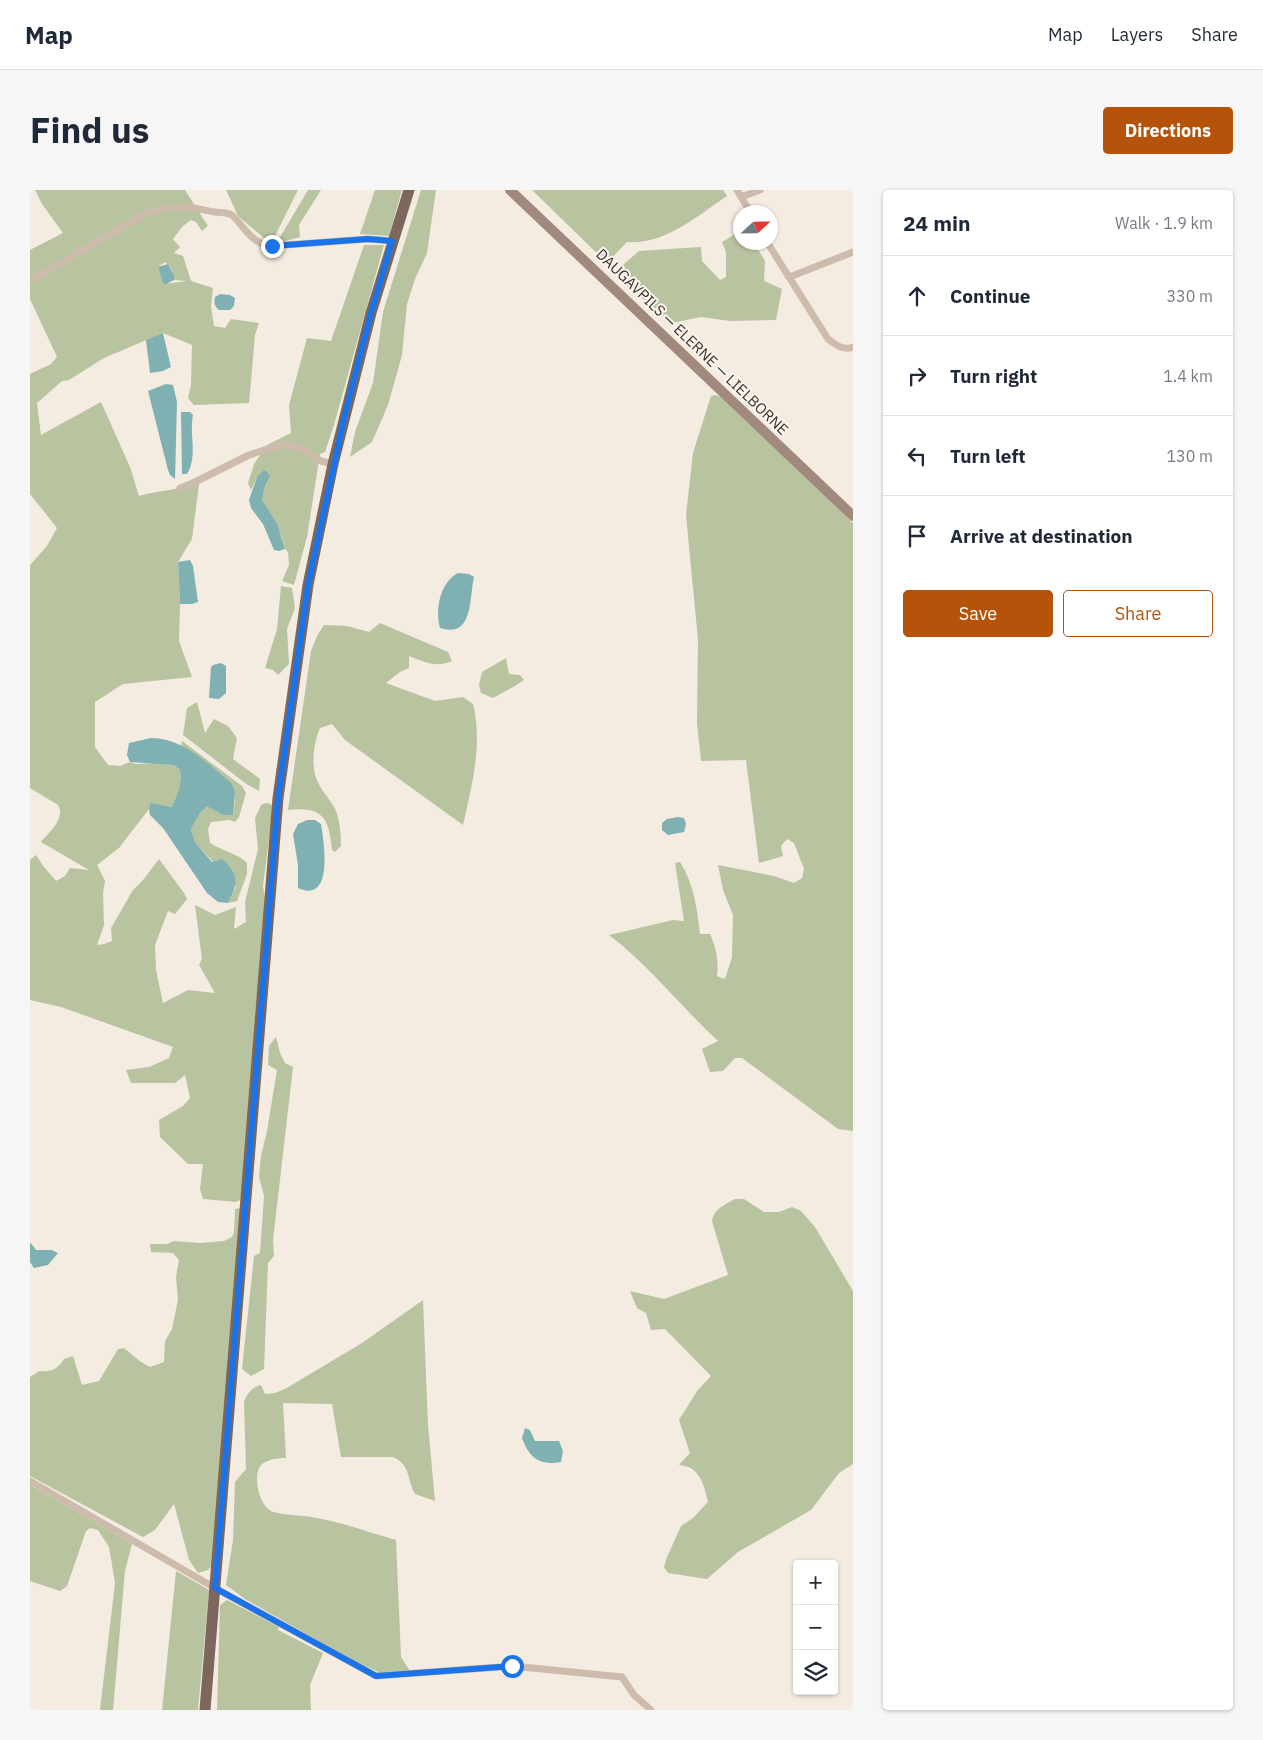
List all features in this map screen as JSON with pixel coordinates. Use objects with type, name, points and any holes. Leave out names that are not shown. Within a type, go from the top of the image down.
[{"type":"main road","points":[[205,1710],[278,798],[308,585],[333,464],[358,363],[392,241],[409,190]]},
{"type":"main road","name":"DAUGAVPILS — ELERNE — LIELBORNE","points":[[510,190],[853,516]]},
{"type":"street","points":[[737,190],[746,205]]},
{"type":"street","points":[[741,197],[760,190]]},
{"type":"street","points":[[30,281],[143,215],[175,206],[232,214],[250,236],[264,246],[368,239],[392,241]]},
{"type":"street","points":[[772,250],[828,339],[837,346],[851,348]]},
{"type":"street","points":[[788,276],[853,252]]},
{"type":"street","points":[[180,488],[249,455],[280,445],[298,447],[321,462],[333,464]]},
{"type":"street","points":[[30,1481],[215,1588],[376,1676],[512,1666],[622,1676],[634,1695],[651,1710]]},
{"type":"green space","points":[[35,190],[185,190],[208,226],[202,231],[196,222],[191,220],[183,226],[173,239],[180,247],[174,253],[183,256],[191,281],[213,288],[211,307],[214,326],[225,328],[231,319],[259,323],[255,335],[249,403],[194,405],[188,398],[191,385],[192,345],[163,333],[104,358],[69,380],[62,381],[37,403],[41,435],[101,402],[130,467],[139,496],[199,484],[192,539],[178,562],[179,641],[192,677],[123,684],[95,702],[95,747],[108,765],[120,766],[130,762],[136,764],[174,765],[180,770],[181,777],[179,789],[172,807],[150,804],[149,809],[119,848],[97,865],[105,881],[103,893],[104,925],[97,945],[112,941],[111,928],[133,890],[159,859],[187,899],[175,914],[168,911],[155,945],[156,970],[163,1003],[188,990],[215,993],[199,965],[202,959],[195,905],[215,915],[236,907],[234,929],[246,922],[245,902],[258,849],[255,818],[261,805],[271,804],[273,808],[263,886],[266,905],[256,1004],[243,1198],[236,1202],[203,1199],[200,1189],[203,1164],[188,1164],[160,1137],[159,1120],[183,1106],[190,1098],[185,1075],[175,1083],[131,1083],[126,1070],[149,1067],[169,1058],[173,1047],[61,1007],[30,1000],[30,860],[36,855],[56,881],[65,876],[70,868],[89,870],[41,842],[56,825],[60,810],[58,805],[30,788],[30,565],[47,546],[57,528],[30,494],[30,374],[51,364],[57,357],[30,299],[30,284],[106,237],[100,236],[30,279],[30,250],[63,233],[42,204]],"holes":[[[165,262],[172,270],[174,280],[187,281],[163,284],[158,267]]]},
{"type":"green space","points":[[226,190],[298,190],[271,244],[238,216]]},
{"type":"green space","points":[[308,190],[321,190],[299,225],[300,237],[276,244]]},
{"type":"green space","points":[[375,190],[402,190],[389,236],[360,234]]},
{"type":"green space","points":[[421,190],[436,190],[427,253],[415,279],[407,304],[402,355],[388,405],[372,442],[350,457],[355,432],[373,383],[383,312]]},
{"type":"green space","points":[[532,190],[723,190],[727,196],[680,228],[667,234],[641,242],[627,242],[607,263]]},
{"type":"green space","points":[[733,235],[733,250],[758,250],[765,261],[764,281],[782,289],[776,320],[730,321],[701,317],[672,323],[620,280],[617,270],[639,251],[701,247],[702,261],[720,280],[726,277],[726,252],[722,242]]},
{"type":"green space","points":[[364,245],[384,245],[334,425],[325,452],[320,454],[307,537],[294,585],[282,581],[289,565],[288,552],[262,500],[265,486],[270,478],[257,477],[251,490],[248,483],[254,464],[267,445],[291,433],[289,405],[307,338],[331,341]]},
{"type":"green space","points":[[711,396],[721,397],[853,523],[853,1131],[838,1129],[742,1058],[735,1058],[723,1071],[710,1072],[702,1049],[718,1041],[652,973],[609,935],[673,920],[684,921],[675,863],[680,862],[692,888],[700,934],[710,934],[718,965],[717,976],[724,979],[732,957],[733,915],[723,890],[718,865],[774,876],[794,883],[802,878],[804,869],[794,843],[787,839],[781,846],[783,856],[759,863],[746,760],[701,761],[697,723],[698,640],[686,515],[693,453]]},
{"type":"green space","points":[[281,586],[292,588],[295,608],[287,629],[289,664],[278,675],[273,670],[265,668],[277,629]]},
{"type":"green space","points":[[380,623],[448,652],[452,661],[441,664],[430,663],[409,656],[409,668],[400,672],[386,683],[435,701],[463,697],[473,704],[476,719],[477,749],[473,780],[463,825],[345,740],[332,724],[320,728],[313,759],[314,772],[322,790],[336,811],[341,846],[335,852],[332,850],[329,830],[322,816],[317,812],[309,810],[288,810],[311,651],[324,625],[347,626],[369,632]]},
{"type":"green space","points":[[506,658],[509,674],[520,675],[524,680],[493,698],[481,693],[479,685],[482,672]]},
{"type":"green space","points":[[197,702],[205,733],[214,719],[228,726],[237,738],[233,759],[260,779],[259,791],[245,783],[183,735],[187,708]]},
{"type":"green space","points":[[182,741],[242,786],[246,793],[239,817],[235,822],[230,820],[211,822],[208,829],[210,843],[247,863],[247,874],[237,901],[228,903],[236,887],[195,842],[191,829],[207,805],[223,815],[233,815],[234,791],[225,779],[181,745]]},
{"type":"green space","points":[[276,1037],[285,1063],[293,1067],[273,1240],[274,1256],[268,1263],[264,1369],[251,1376],[242,1369],[254,1256],[260,1253],[264,1196],[259,1177],[261,1156],[277,1070],[268,1065],[269,1046]]},
{"type":"green space","points":[[735,1199],[744,1199],[764,1212],[779,1212],[792,1207],[801,1211],[815,1227],[853,1291],[853,1464],[839,1473],[811,1510],[738,1552],[707,1579],[668,1573],[664,1567],[681,1526],[693,1518],[708,1502],[700,1478],[692,1469],[679,1465],[690,1453],[679,1420],[697,1391],[711,1376],[665,1329],[651,1330],[646,1313],[637,1308],[630,1291],[664,1299],[728,1275],[712,1221],[717,1210]]},
{"type":"green space","points":[[241,1208],[213,1564],[208,1570],[198,1573],[189,1560],[174,1504],[155,1530],[143,1537],[30,1476],[30,1377],[39,1371],[54,1369],[64,1359],[73,1356],[82,1385],[99,1381],[118,1349],[124,1348],[150,1367],[164,1362],[165,1341],[172,1329],[178,1300],[176,1277],[179,1260],[173,1253],[151,1252],[150,1244],[167,1244],[174,1241],[200,1243],[224,1241],[232,1237],[235,1209]]},
{"type":"green space","points":[[423,1300],[428,1425],[435,1501],[415,1494],[406,1469],[399,1460],[393,1457],[341,1457],[332,1404],[283,1403],[286,1458],[266,1461],[258,1470],[257,1476],[258,1490],[261,1498],[268,1509],[273,1512],[331,1521],[396,1540],[401,1657],[414,1677],[381,1673],[354,1661],[245,1599],[226,1585],[233,1540],[235,1482],[246,1469],[244,1402],[248,1394],[252,1389],[261,1385],[265,1394],[285,1389],[362,1343]]},
{"type":"green space","points":[[30,1485],[132,1544],[125,1571],[113,1710],[100,1710],[115,1583],[109,1547],[98,1530],[90,1528],[86,1531],[67,1586],[60,1591],[30,1581]]},
{"type":"green space","points":[[176,1571],[209,1590],[198,1710],[162,1710]]},
{"type":"green space","points":[[227,1600],[279,1627],[278,1630],[323,1653],[310,1685],[311,1710],[217,1710],[220,1605]]},
{"type":"water","points":[[168,264],[174,275],[174,280],[163,284],[158,267]]},
{"type":"water","points":[[220,294],[230,295],[235,298],[234,306],[230,310],[219,310],[216,307],[215,297]]},
{"type":"water","points":[[163,333],[171,367],[163,371],[150,373],[146,340]]},
{"type":"water","points":[[166,384],[173,385],[177,402],[175,479],[168,470],[148,391]]},
{"type":"water","points":[[181,412],[190,412],[193,415],[193,453],[187,474],[182,474]]},
{"type":"water","points":[[264,470],[270,477],[265,486],[262,500],[277,524],[285,549],[279,551],[274,550],[263,524],[251,508],[249,500],[257,477]]},
{"type":"water","points":[[190,560],[193,566],[198,602],[180,604],[178,562]]},
{"type":"water","points":[[458,573],[469,574],[474,577],[468,614],[459,627],[451,630],[440,628],[438,613],[440,597],[447,583]]},
{"type":"water","points":[[221,663],[226,666],[226,693],[219,699],[209,698],[211,667]]},
{"type":"water","points":[[151,738],[163,739],[185,747],[232,784],[235,792],[233,815],[223,815],[207,806],[200,813],[191,829],[195,842],[212,862],[222,859],[232,870],[236,880],[228,903],[218,902],[207,893],[163,828],[150,815],[150,803],[172,807],[179,789],[181,777],[180,770],[174,765],[130,762],[127,755],[129,743]]},
{"type":"water","points":[[684,818],[686,824],[684,832],[668,835],[662,830],[662,823],[667,819]]},
{"type":"water","points":[[307,820],[315,820],[321,824],[325,857],[322,880],[317,887],[309,891],[298,888],[298,865],[293,834],[298,824]]},
{"type":"water","points":[[30,1242],[36,1250],[52,1250],[58,1253],[48,1265],[34,1268],[30,1262]]},
{"type":"water","points":[[525,1428],[530,1430],[535,1441],[559,1441],[563,1451],[561,1462],[547,1463],[536,1459],[528,1451],[522,1438]]},
{"type":"route","points":[[272,246],[368,239],[392,241],[345,414],[308,585],[278,798],[215,1588],[376,1676],[512,1666]]}]
